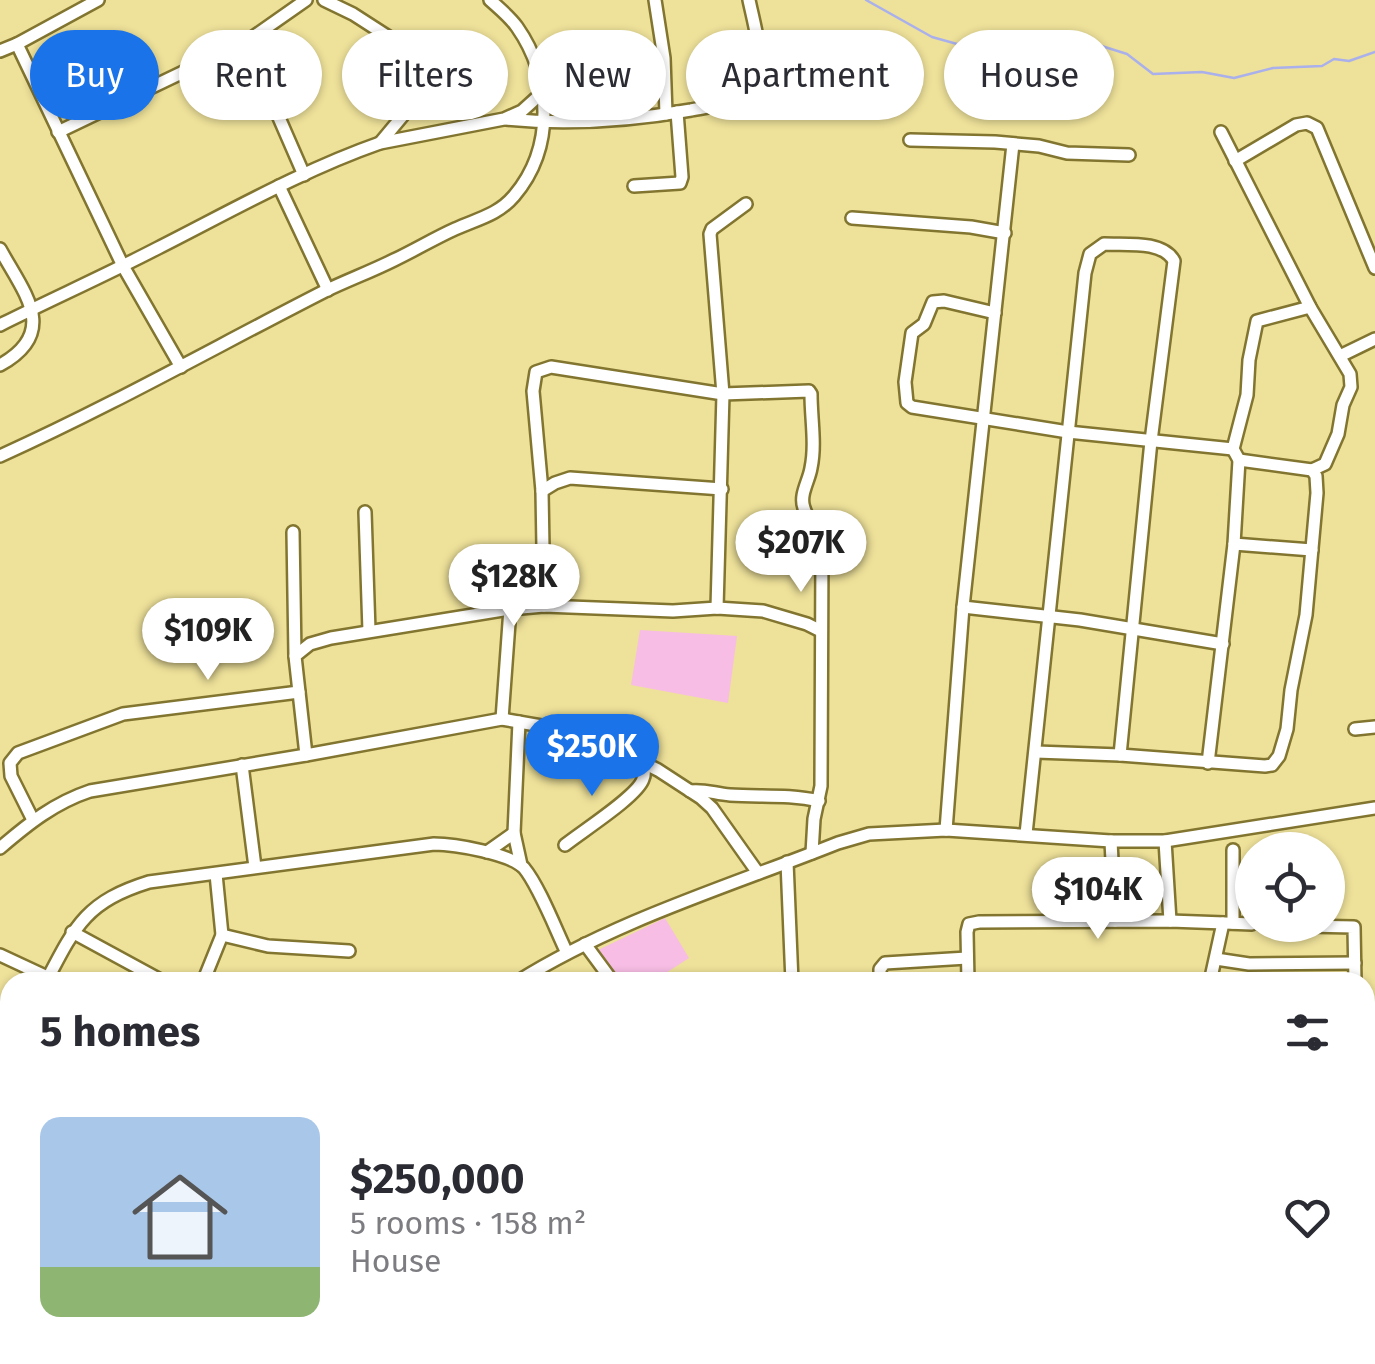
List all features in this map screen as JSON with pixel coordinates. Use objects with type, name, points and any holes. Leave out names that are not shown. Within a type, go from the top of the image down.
[{"type":"street","points":[[0,51],[98,0]]},
{"type":"street","points":[[263,30],[306,0]]},
{"type":"street","points":[[324,0],[392,37],[414,69],[415,101],[380,143]]},
{"type":"street","points":[[490,0],[509,18],[528,46]]},
{"type":"street","points":[[634,186],[680,182],[655,0]]},
{"type":"street","points":[[508,119],[594,122],[671,113],[738,98],[760,68],[749,0]]},
{"type":"street","points":[[17,44],[123,266],[181,367]]},
{"type":"street","points":[[58,132],[179,74]]},
{"type":"street","points":[[280,120],[304,175]]},
{"type":"street","points":[[0,326],[279,186],[380,143],[499,120]]},
{"type":"street","points":[[0,456],[328,290],[504,207],[532,171],[546,120]]},
{"type":"street","points":[[1235,160],[1296,125],[1307,123],[1316,128],[1375,268]]},
{"type":"street","points":[[996,313],[933,302],[924,324],[912,334],[906,403],[1068,432],[1236,454],[1312,470],[1326,464],[1351,387],[1350,374],[1310,307],[1221,132]]},
{"type":"street","points":[[910,140],[1013,144],[1067,153],[1128,156]]},
{"type":"street","points":[[946,830],[982,418],[1013,144]]},
{"type":"street","points":[[279,186],[328,290]]},
{"type":"street","points":[[717,608],[723,394],[710,234],[712,228],[746,204]]},
{"type":"street","points":[[852,218],[971,227],[1005,234]]},
{"type":"street","points":[[1026,834],[1085,273],[1090,254],[1104,244],[1160,247],[1174,261],[1150,441],[1120,756]]},
{"type":"street","points":[[0,249],[33,309],[34,325],[28,343],[0,365]]},
{"type":"street","points":[[1208,763],[1234,544],[1236,454],[1249,360],[1258,321],[1310,307]]},
{"type":"street","points":[[1340,356],[1375,339]]},
{"type":"street","points":[[544,606],[542,491],[533,391],[536,372],[550,367],[723,394],[804,390],[811,394],[812,460],[802,498],[822,544],[821,786],[812,853]]},
{"type":"street","points":[[1036,752],[1272,765],[1287,729],[1306,615],[1317,493],[1312,470]]},
{"type":"street","points":[[542,491],[570,478],[722,490]]},
{"type":"street","points":[[366,512],[368,631]]},
{"type":"street","points":[[293,532],[295,656],[306,755]]},
{"type":"street","points":[[1234,544],[1312,550]]},
{"type":"street","points":[[295,656],[310,644],[368,631],[544,606],[764,611],[821,632]]},
{"type":"street","points":[[964,607],[1134,628],[1223,644]]},
{"type":"street","points":[[502,719],[510,608]]},
{"type":"street","points":[[807,624],[821,613]]},
{"type":"street","points":[[33,820],[10,776],[10,763],[18,753],[123,714],[299,692]]},
{"type":"street","points":[[0,848],[66,799],[90,791],[502,719],[608,744],[643,762],[712,808],[758,873]]},
{"type":"street","points":[[518,722],[514,833],[522,864],[567,953]]},
{"type":"street","points":[[1355,729],[1375,727]]},
{"type":"street","points":[[565,845],[640,785],[644,779],[643,762]]},
{"type":"street","points":[[242,765],[255,867]]},
{"type":"street","points":[[690,791],[788,795],[819,801]]},
{"type":"street","points":[[533,972],[584,944],[786,862],[868,834],[946,830],[1166,841],[1375,808]]},
{"type":"street","points":[[487,852],[514,833]]},
{"type":"street","points":[[1112,841],[1114,921]]},
{"type":"street","points":[[1166,841],[1170,921]]},
{"type":"street","points":[[56,972],[72,932],[90,912],[104,900],[149,882],[434,844],[487,852],[522,864]]},
{"type":"street","points":[[1213,972],[1234,887],[1232,850]]},
{"type":"street","points":[[786,862],[792,972]]},
{"type":"street","points":[[207,972],[222,935],[216,874]]},
{"type":"street","points":[[968,972],[969,924],[1235,923]]},
{"type":"street","points":[[1345,926],[1354,926],[1355,972]]},
{"type":"street","points":[[72,932],[146,972]]},
{"type":"street","points":[[222,935],[268,946],[349,951]]},
{"type":"street","points":[[584,944],[606,972]]},
{"type":"street","points":[[0,955],[36,972]]},
{"type":"street","points":[[880,972],[885,963],[967,958]]},
{"type":"street","points":[[1216,959],[1249,964],[1355,963]]},
{"type":"street","points":[[540,968],[542,972]]},
{"type":"shaded area","points":[[640,630],[737,636],[728,703],[631,685]]},
{"type":"shaded area","points":[[665,918],[689,958],[667,972],[611,972],[598,950]]},
{"type":"waterway","points":[[866,0],[932,37],[1018,61],[1052,48],[1089,42],[1127,54],[1153,74],[1202,72],[1234,78],[1273,68],[1322,66],[1334,59],[1349,61],[1375,52]]}]
